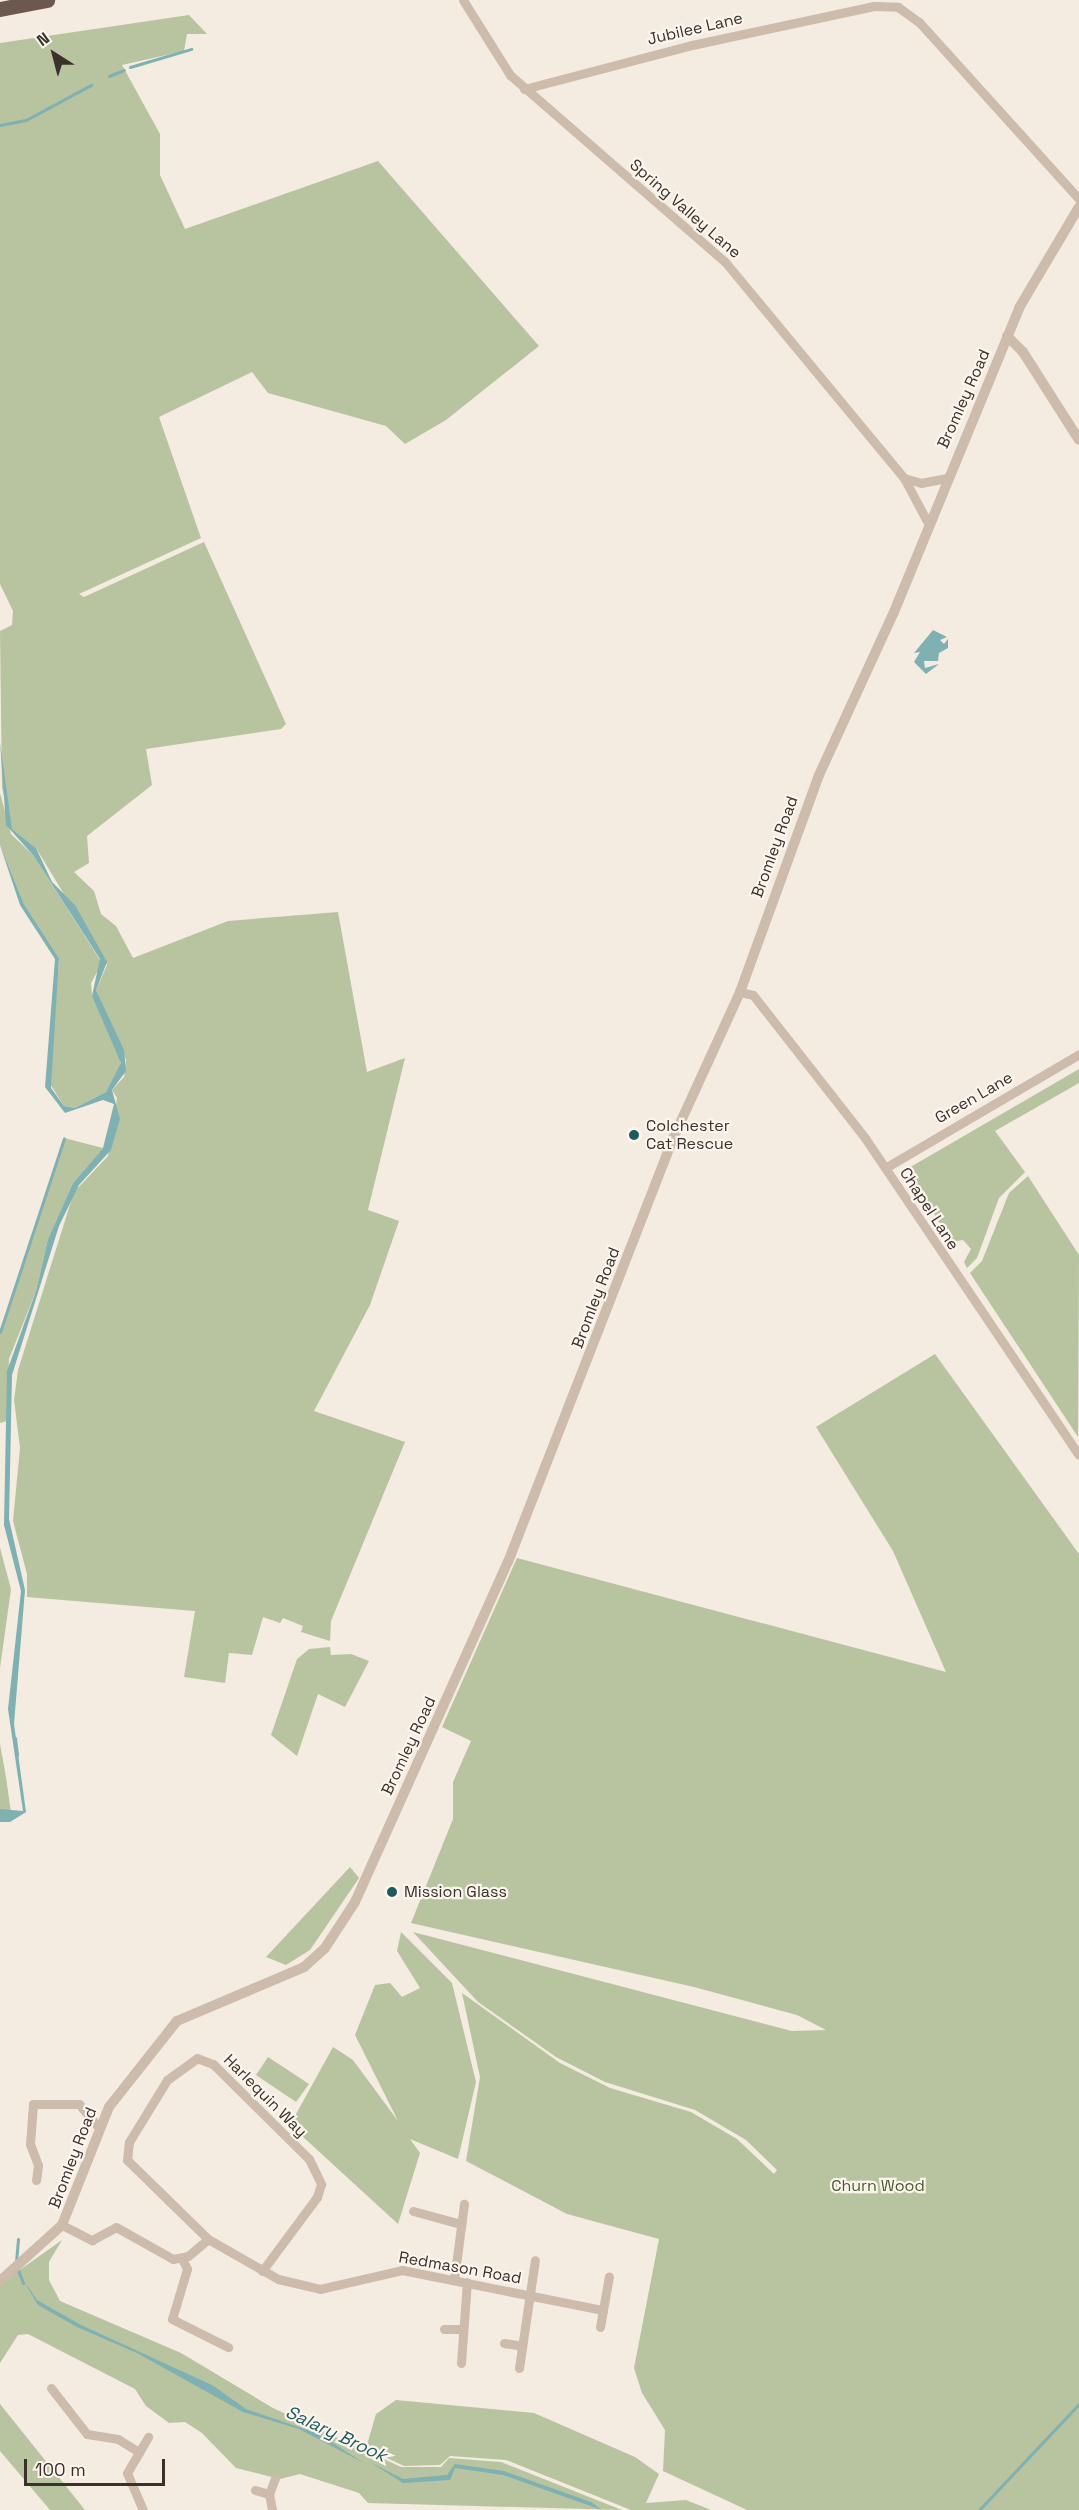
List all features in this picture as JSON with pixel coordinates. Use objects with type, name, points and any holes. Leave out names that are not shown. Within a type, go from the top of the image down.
[{"type":"highway","points":[[0,9],[47,0]]},
{"type":"street","name":"Spring Valley Lane","points":[[463,0],[524,89],[726,263],[904,478],[928,523]]},
{"type":"street","name":"Jubilee Lane","points":[[524,89],[702,43],[874,6],[898,7],[919,22],[1079,199]]},
{"type":"street","name":"Bromley Road","points":[[0,2281],[62,2225],[99,2128],[122,2087],[177,2021],[304,1967],[325,1948],[355,1902],[508,1562],[676,1132],[740,992],[800,821],[946,478],[1036,275],[1079,207]]},
{"type":"street","points":[[1007,336],[1023,352],[1079,440]]},
{"type":"street","points":[[904,478],[921,483],[946,478]]},
{"type":"street","name":"Chapel Lane","points":[[740,992],[753,995],[885,1168],[1079,1455]]},
{"type":"street","name":"Green Lane","points":[[885,1168],[1079,1054]]},
{"type":"street","name":"Harlequin Way","points":[[208,2239],[128,2160],[129,2142],[167,2080],[197,2058],[213,2064],[309,2159],[321,2184],[317,2197],[262,2271]]},
{"type":"street","points":[[36,2180],[38,2165],[30,2144],[33,2104],[79,2104],[99,2128]]},
{"type":"street","points":[[454,2280],[464,2204]]},
{"type":"street","points":[[413,2211],[461,2224]]},
{"type":"street","points":[[62,2225],[92,2240],[116,2227],[165,2256],[182,2259],[208,2239]]},
{"type":"street","name":"Redmason Road","points":[[208,2239],[262,2271],[320,2289],[382,2272],[467,2282],[603,2310]]},
{"type":"street","points":[[182,2259],[187,2269],[172,2319],[228,2347]]},
{"type":"street","points":[[519,2368],[535,2260]]},
{"type":"street","points":[[600,2327],[609,2277]]},
{"type":"street","points":[[461,2363],[467,2282]]},
{"type":"street","points":[[444,2329],[462,2329]]},
{"type":"street","points":[[504,2343],[522,2346]]},
{"type":"street","points":[[51,2388],[87,2434],[118,2439],[139,2452]]},
{"type":"street","points":[[143,2510],[127,2472],[148,2437]]},
{"type":"street","points":[[272,2510],[269,2494],[275,2478]]},
{"type":"street","points":[[255,2490],[269,2494]]},
{"type":"green space","points":[[189,15],[207,34],[187,34],[184,51],[122,65],[160,134],[160,175],[185,229],[378,161],[539,346],[446,420],[405,444],[386,426],[268,393],[252,372],[159,417],[201,538],[79,594],[84,597],[204,542],[286,724],[281,729],[146,749],[152,785],[87,836],[89,863],[74,872],[94,891],[101,914],[116,926],[133,958],[228,921],[338,912],[367,1072],[405,1058],[368,1210],[399,1221],[370,1305],[314,1411],[405,1442],[331,1621],[330,1641],[301,1632],[303,1626],[283,1618],[280,1623],[263,1617],[252,1655],[229,1653],[225,1683],[184,1677],[195,1611],[27,1597],[27,1574],[13,1521],[20,1448],[14,1400],[18,1370],[74,1192],[108,1156],[117,1098],[112,1090],[124,1077],[126,1060],[96,990],[107,965],[36,848],[12,829],[2,788],[0,631],[12,625],[13,611],[0,584],[0,43]]},
{"type":"green space","points":[[0,793],[11,834],[33,855],[102,963],[91,983],[92,996],[120,1052],[121,1067],[106,1092],[75,1108],[64,1106],[50,1084],[59,958],[24,904],[0,845]]},
{"type":"green space","points":[[1079,1069],[1079,1083],[995,1131],[1025,1172],[999,1198],[977,1258],[967,1268],[964,1262],[971,1249],[963,1240],[951,1242],[907,1169]]},
{"type":"green space","points":[[64,1138],[103,1148],[73,1183],[48,1239],[36,1291],[9,1359],[7,1421],[0,1423],[0,1332]]},
{"type":"green space","points":[[1028,1176],[1079,1255],[1078,1437],[970,1273],[982,1261],[1009,1193]]},
{"type":"green space","name":"Churn Wood","points":[[935,1354],[1079,1554],[1079,2510],[747,2510],[663,2471],[665,2430],[642,2393],[634,2368],[659,2239],[567,2214],[466,2161],[480,2077],[462,1993],[560,2063],[610,2088],[691,2112],[737,2139],[774,2174],[777,2170],[746,2140],[695,2110],[605,2082],[556,2057],[478,2002],[413,1932],[792,2031],[826,2030],[797,2015],[694,1987],[411,1923],[453,1819],[453,1782],[471,1741],[442,1727],[517,1558],[946,1672],[893,1551],[816,1427]]},
{"type":"green space","points":[[0,1548],[11,1589],[0,1668]]},
{"type":"green space","points":[[330,1647],[331,1655],[351,1654],[369,1661],[345,1707],[318,1694],[297,1756],[271,1735],[297,1659],[309,1649]]},
{"type":"green space","points":[[0,1744],[6,1777],[11,1813],[0,1809]]},
{"type":"green space","points":[[350,1867],[359,1878],[310,1950],[286,1965],[266,1957]]},
{"type":"green space","points":[[401,1932],[452,1983],[476,2082],[458,2159],[410,2139],[420,2153],[398,2224],[290,2125],[333,2047],[353,2060],[398,2121],[355,2035],[375,1985],[390,1983],[402,1997],[420,1988],[397,1951]]},
{"type":"green space","points":[[268,2057],[309,2084],[296,2102],[256,2075]]},
{"type":"green space","points":[[62,2240],[49,2262],[49,2280],[60,2301],[181,2353],[273,2408],[401,2467],[441,2467],[449,2458],[501,2462],[622,2510],[368,2503],[359,2493],[300,2474],[280,2479],[236,2468],[202,2433],[185,2422],[169,2423],[146,2406],[135,2389],[28,2334],[18,2335],[0,2363],[0,2284]]},
{"type":"green space","points":[[396,2400],[534,2413],[635,2457],[659,2474],[646,2503],[686,2500],[711,2510],[631,2510],[506,2460],[450,2456],[440,2465],[404,2466],[366,2448],[376,2414]]},
{"type":"green space","points":[[0,2404],[85,2510],[50,2510],[0,2451]]},
{"type":"water","points":[[933,630],[947,637],[940,640],[944,644],[948,639],[948,648],[939,653],[938,661],[924,661],[925,668],[939,664],[926,674],[914,662],[920,652],[914,653]]},
{"type":"water","points":[[0,742],[12,829],[36,848],[52,882],[75,905],[107,962],[96,990],[124,1050],[126,1071],[112,1090],[120,1119],[111,1150],[79,1185],[59,1226],[12,1375],[9,1519],[25,1590],[14,1724],[26,1812],[10,1822],[0,1822],[0,1809],[23,1811],[8,1709],[21,1591],[4,1525],[7,1371],[36,1291],[48,1239],[73,1183],[103,1148],[114,1104],[103,1100],[65,1113],[45,1087],[55,959],[20,905],[0,845],[24,904],[59,958],[51,1088],[64,1106],[75,1108],[106,1092],[121,1063],[92,996],[100,959],[33,855],[6,825]]},
{"type":"water","points":[[23,2280],[37,2300],[81,2325],[212,2385],[246,2409],[319,2434],[364,2463],[299,2429],[243,2412],[137,2353],[77,2327],[38,2305]]},
{"type":"water","points":[[370,2462],[403,2479],[447,2475],[455,2464],[504,2471],[591,2502],[602,2510],[503,2475],[455,2468],[450,2480],[403,2483]]},
{"type":"waterway","points":[[130,67],[191,49]]},
{"type":"waterway","points":[[109,76],[124,70]]},
{"type":"waterway","points":[[0,125],[26,120],[91,85]]},
{"type":"waterway","points":[[0,1332],[64,1138]]},
{"type":"waterway","name":"Salary Brook","points":[[15,1738],[17,1755]]},
{"type":"waterway","name":"Salary Brook","points":[[16,2262],[18,2239]]},
{"type":"waterway","name":"Salary Brook","points":[[18,2270],[23,2283]]},
{"type":"waterway","points":[[979,2510],[1079,2404]]},
{"type":"place","name":"Colchester Cat Rescue","points":[[634,1135]]},
{"type":"place","name":"Mission Glass","points":[[392,1892]]}]
